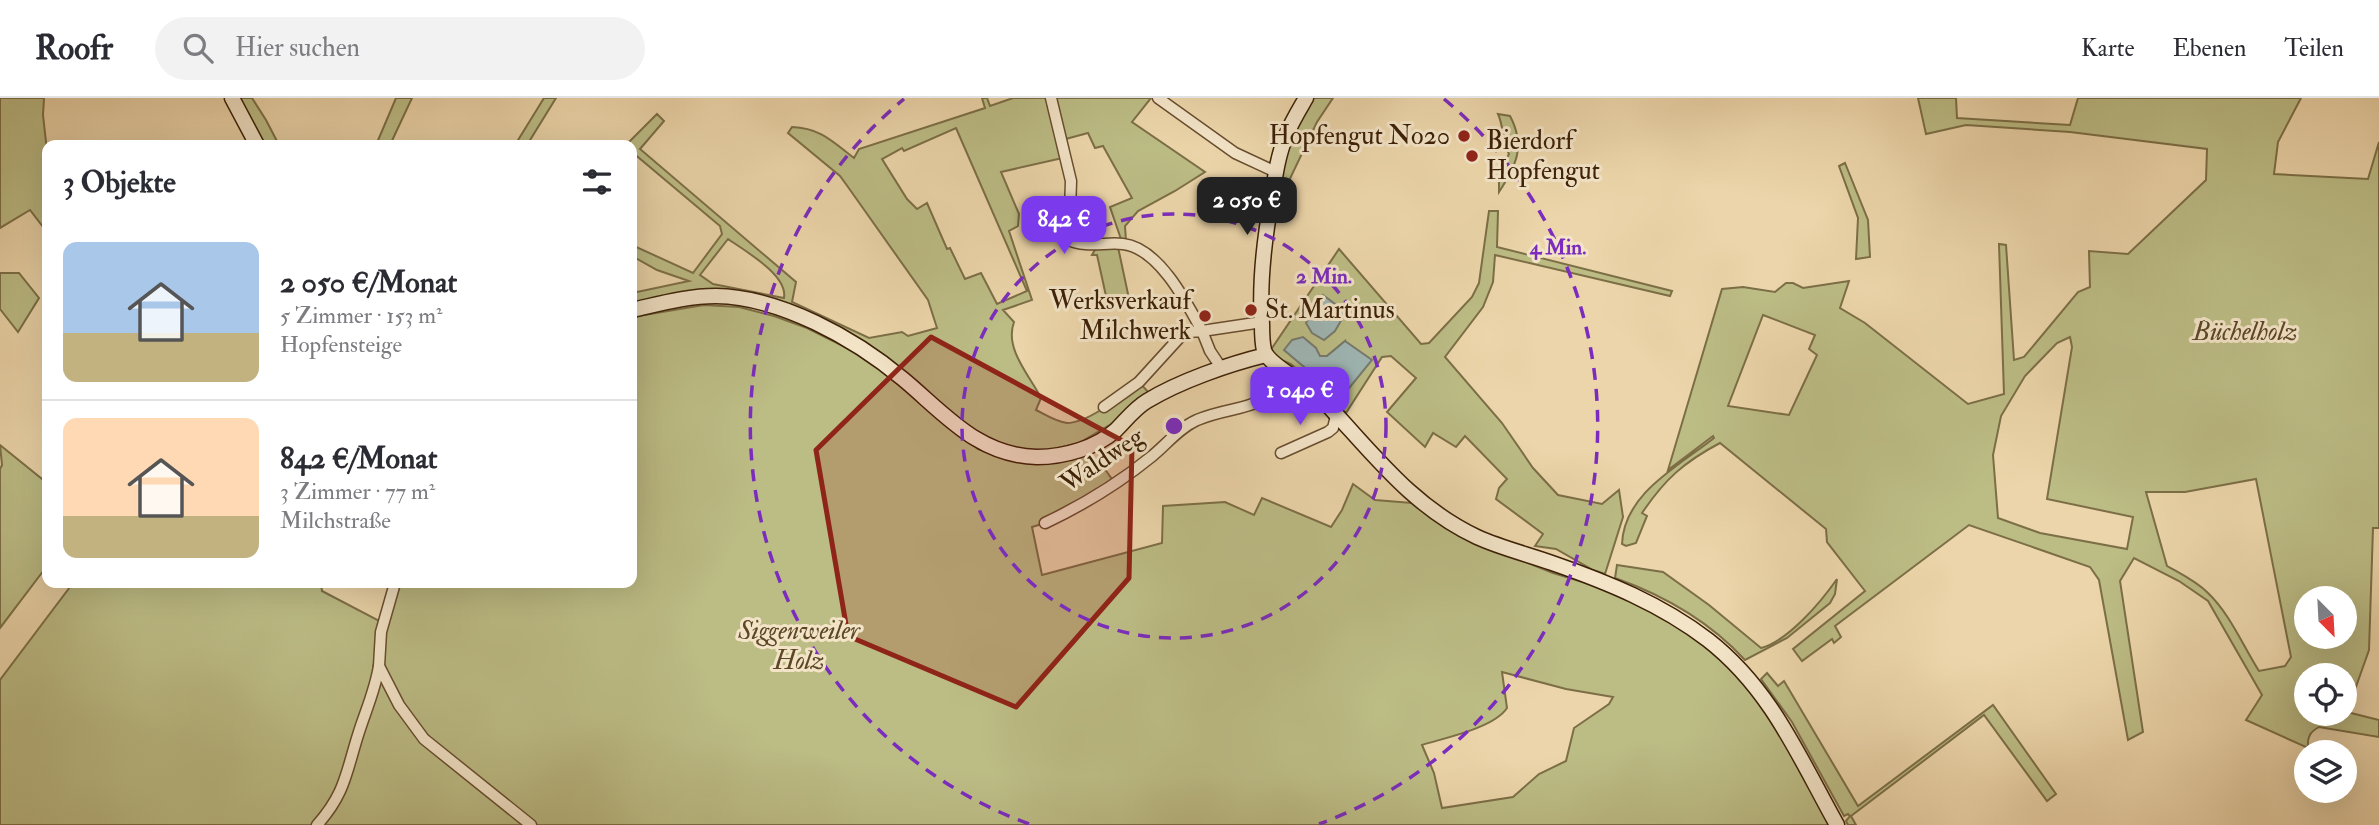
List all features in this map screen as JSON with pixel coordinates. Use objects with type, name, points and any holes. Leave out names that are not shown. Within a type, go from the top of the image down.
[{"type":"street","points":[[232,98],[254,140]]},
{"type":"street","points":[[1051,98],[1070,174],[1069,240],[1075,243],[1121,244],[1139,250],[1175,283],[1222,369]]},
{"type":"street","points":[[1157,98],[1235,153],[1276,172]]},
{"type":"street","points":[[1306,98],[1286,137],[1276,172],[1262,264],[1262,322],[1266,355],[1317,394],[1404,487],[1458,527],[1498,546],[1616,587],[1677,618],[1708,640],[1743,671],[1781,723],[1837,825]]},
{"type":"street","points":[[637,309],[679,300],[717,296],[748,300],[793,314],[836,334],[879,360],[968,435],[1000,451],[1023,456],[1051,456],[1086,447],[1114,432],[1146,401],[1222,369],[1266,355]]},
{"type":"street","points":[[1104,407],[1139,382],[1180,337],[1189,332],[1262,322]]},
{"type":"street","name":"Waldweg","points":[[1045,523],[1084,502],[1149,459],[1190,424],[1271,396],[1290,373]]},
{"type":"street","points":[[1281,453],[1328,432],[1333,428],[1336,416]]},
{"type":"street","points":[[317,825],[335,803],[345,783],[358,735],[371,701],[379,666],[382,632],[394,588]]},
{"type":"street","points":[[379,666],[399,705],[424,739],[531,825]]},
{"type":"highlighted area","points":[[931,337],[1132,446],[1129,578],[1016,707],[848,636],[816,450]]},
{"type":"green space","points":[[0,98],[44,98],[46,140],[42,140],[42,226],[30,210],[0,228]]},
{"type":"green space","points":[[236,98],[252,98],[276,140],[259,140]]},
{"type":"green space","points":[[396,98],[412,98],[392,140],[378,140]]},
{"type":"green space","points":[[544,98],[556,98],[530,140],[518,140]]},
{"type":"green space","points":[[982,98],[987,98],[990,106],[1013,98],[1151,98],[1132,122],[1205,172],[1138,211],[1125,226],[1126,241],[1122,242],[1110,207],[1132,198],[1103,146],[1095,148],[1088,133],[1062,140],[1067,157],[1001,172],[1019,214],[1018,226],[1009,231],[1032,300],[1003,310],[1014,322],[1012,342],[1015,352],[1041,398],[1036,410],[1055,420],[1076,422],[1115,401],[1139,382],[1150,394],[1113,423],[1079,443],[1046,451],[1018,450],[975,434],[918,386],[758,297],[637,305],[637,292],[689,281],[657,270],[637,259],[637,247],[693,273],[722,234],[720,226],[637,156],[637,140],[631,140],[657,114],[664,121],[640,149],[796,282],[792,302],[869,338],[902,332],[908,336],[937,328],[928,300],[840,176],[788,133],[792,127],[818,133],[854,158],[859,149],[985,108]],"holes":[[[956,128],[1027,291],[997,304],[981,273],[965,279],[950,248],[947,249],[927,203],[917,209],[907,199],[882,159],[902,148],[904,151]],[[728,239],[773,272],[783,289],[784,298],[713,284],[700,275]]]},
{"type":"green space","points":[[1313,98],[1333,98],[1317,122],[1287,185],[1279,192],[1288,144]]},
{"type":"green space","name":"Büchelholz","points":[[1918,98],[1956,98],[1957,118],[2070,125],[2078,98],[2301,98],[2278,142],[2274,174],[2368,179],[2379,142],[2379,528],[2373,528],[2369,650],[2357,684],[2357,663],[2294,663],[2294,726],[2357,726],[2357,714],[2379,720],[2379,737],[2319,727],[2313,731],[2308,740],[2294,742],[2246,720],[2262,695],[2208,601],[2179,581],[2134,558],[2120,581],[2143,732],[2128,740],[2099,580],[2090,567],[1969,525],[1835,626],[1841,637],[1834,643],[1832,639],[1802,661],[1793,649],[1865,591],[1827,542],[1826,529],[1720,443],[1696,457],[1667,481],[1642,513],[1647,516],[1636,543],[1626,546],[1622,544],[1625,526],[1643,495],[1670,470],[1714,438],[1713,436],[1668,470],[1722,289],[1743,287],[1775,292],[1786,283],[1803,288],[1849,281],[1840,308],[1865,323],[1968,404],[2004,394],[1999,244],[2006,245],[2014,360],[2024,357],[2078,292],[2090,287],[2089,251],[2128,254],[2206,180],[2207,149],[2070,132],[1966,125],[1926,134]],"holes":[[[1763,315],[1815,335],[1809,349],[1817,355],[1789,415],[1728,406]],[[2070,337],[2072,347],[2047,499],[2133,517],[2127,549],[2040,533],[1998,518],[1993,455],[2001,416],[2025,376],[2057,343]],[[2256,479],[2291,657],[2285,666],[2259,671],[2216,601],[2198,585],[2167,566],[2146,492],[2185,492]]]},
{"type":"green space","points":[[1498,114],[1510,116],[1518,146],[1514,164],[1499,192],[1499,173],[1509,154]]},
{"type":"green space","points":[[1845,163],[1868,220],[1870,257],[1856,259],[1858,218],[1839,166]]},
{"type":"green space","points":[[1489,211],[1498,211],[1497,247],[1672,291],[1670,296],[1495,255],[1493,282],[1483,307],[1445,357],[1502,423],[1533,468],[1558,495],[1602,504],[1619,490],[1623,517],[1605,574],[1556,549],[1535,546],[1543,534],[1496,499],[1499,488],[1507,479],[1465,436],[1456,447],[1433,433],[1425,447],[1387,412],[1416,378],[1391,356],[1382,357],[1346,413],[1291,364],[1268,354],[1339,249],[1421,344],[1429,343],[1472,297],[1479,283]],"holes":[[[1345,341],[1341,398],[1320,356],[1327,356]]]},
{"type":"green space","points":[[1118,247],[1128,294],[1121,303],[1108,305],[1097,255],[1092,255],[1096,248]]},
{"type":"green space","points":[[0,273],[19,273],[39,298],[18,332],[0,309]]},
{"type":"green space","name":"Siggenweiler Holz","points":[[704,305],[739,307],[807,328],[873,361],[978,449],[1004,458],[1041,463],[1059,462],[1086,455],[1096,469],[1102,465],[1114,482],[1045,523],[1032,527],[1042,575],[1162,543],[1163,506],[1225,502],[1254,515],[1262,498],[1331,527],[1353,484],[1375,500],[1412,503],[1414,500],[1503,553],[1553,573],[1616,592],[1705,642],[1769,706],[1832,825],[0,825],[0,680],[69,588],[322,588],[322,591],[381,622],[397,588],[637,588],[637,316]],"holes":[[[1502,672],[1566,689],[1613,697],[1609,704],[1574,728],[1566,761],[1539,774],[1513,797],[1442,808],[1434,773],[1422,745],[1480,727],[1501,715],[1507,708]]]},
{"type":"green space","points":[[0,445],[42,479],[42,573],[0,628],[0,469]]},
{"type":"green space","points":[[1617,565],[1663,572],[1709,605],[1761,648],[1782,638],[1793,629],[1837,579],[1835,594],[1830,603],[1787,638],[1745,660],[1717,634],[1685,611],[1615,578]]},
{"type":"green space","points":[[1767,673],[1778,686],[1784,681],[1858,806],[1993,705],[2056,794],[2047,801],[1984,715],[1851,816],[1856,825],[1848,825],[1846,821],[1850,816],[1844,816],[1792,722],[1761,679]]},
{"type":"water","points":[[1323,295],[1346,312],[1335,331],[1324,340],[1312,333],[1306,323]]},
{"type":"water","points":[[1303,337],[1316,348],[1320,356],[1327,356],[1345,341],[1372,360],[1341,398],[1284,350],[1292,340]]},
{"type":"place","name":"Hopfengut No20","points":[[1464,136]]},
{"type":"place","name":"Bierdorf Hopfengut","points":[[1472,156]]},
{"type":"place","name":"St. Martinus","points":[[1251,310]]},
{"type":"place","name":"Werksverkauf Milchwerk","points":[[1205,316]]}]
